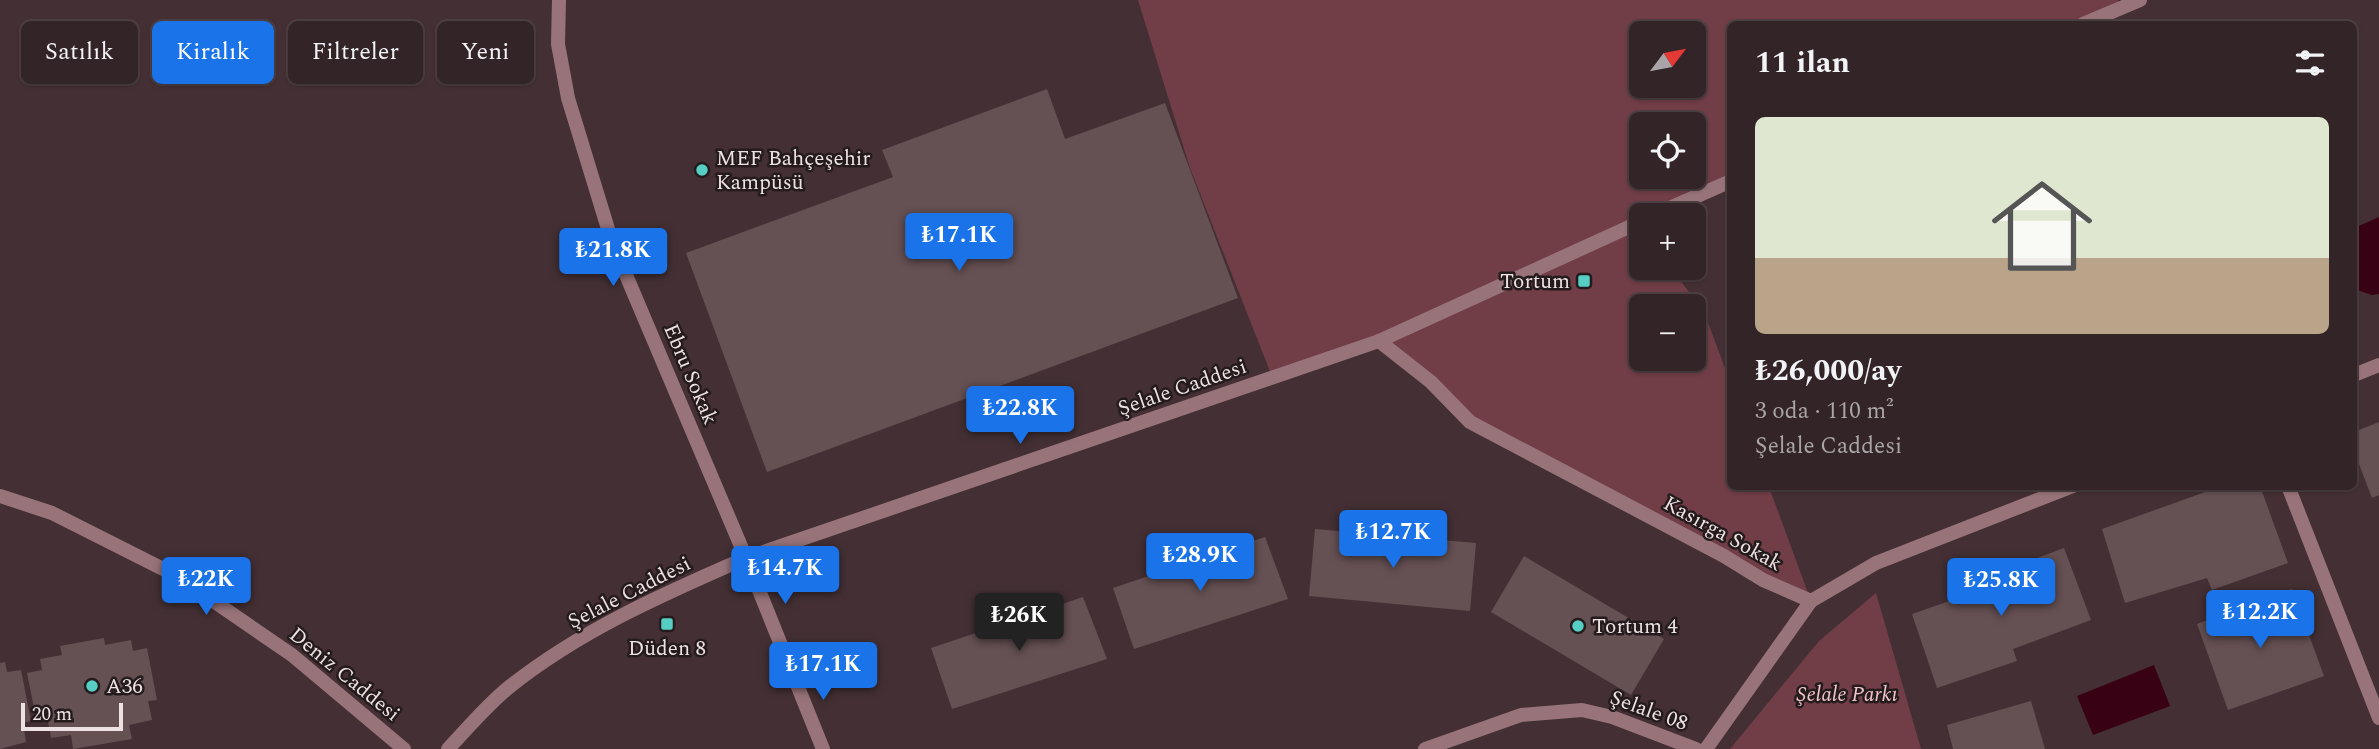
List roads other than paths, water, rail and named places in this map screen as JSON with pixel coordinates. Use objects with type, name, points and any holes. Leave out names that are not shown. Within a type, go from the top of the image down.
[{"type":"street","name":"Ebru Sokak","points":[[559,0],[558,44],[568,98],[612,242],[746,558],[823,749]]},
{"type":"street","points":[[2088,21],[2119,4],[2140,0]]},
{"type":"street","points":[[1681,203],[1727,183]]},
{"type":"street","name":"Şelale Caddesi","points":[[448,749],[507,689],[594,629],[746,558],[1378,341],[1629,227]]},
{"type":"street","name":"Kasırga Sokak","points":[[1378,341],[1431,382],[1470,422],[1724,556],[1763,580],[1811,601]]},
{"type":"street","points":[[2357,374],[2379,365]]},
{"type":"street","points":[[1706,749],[1811,601],[1876,563],[2063,490]]},
{"type":"street","points":[[2290,490],[2379,718]]},
{"type":"street","name":"Deniz Caddesi","points":[[0,496],[52,513],[177,576],[292,656],[404,749]]},
{"type":"street","name":"Şelale 08","points":[[1425,749],[1521,715],[1582,710],[1612,716],[1696,749]]},
{"type":"place","name":"MEF Bahçeşehir Kampüsü","points":[[702,170]]},
{"type":"place","name":"Tortum","points":[[1584,281]]},
{"type":"place","name":"Düden 8","points":[[667,624]]},
{"type":"place","name":"Tortum 4","points":[[1578,626]]},
{"type":"place","name":"A36","points":[[92,686]]},
{"type":"park label","name":"Şelale Parkı","points":[[1847,694]]}]
